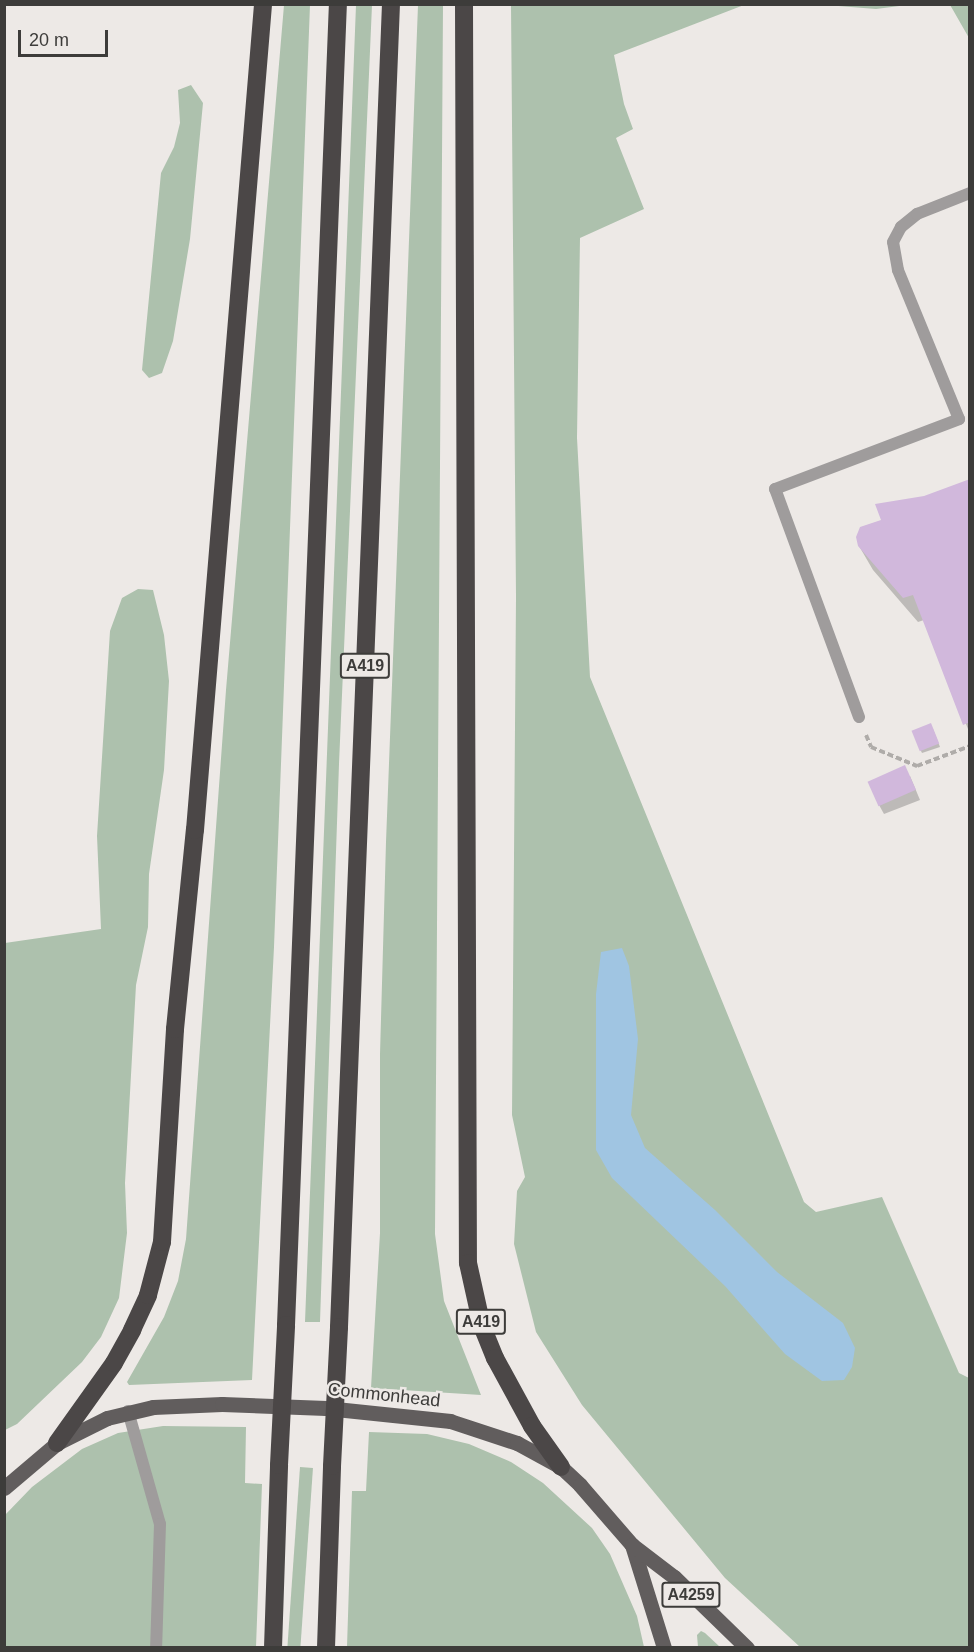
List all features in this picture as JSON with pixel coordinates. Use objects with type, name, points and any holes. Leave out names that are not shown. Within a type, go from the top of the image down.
[{"type":"highway","points":[[57,1443],[114,1363],[132,1330],[148,1295],[162,1242],[175,1029],[196,819],[262,4]]},
{"type":"highway","points":[[273,1647],[338,4]]},
{"type":"highway","name":"A419","points":[[326,1647],[391,4]]},
{"type":"highway","name":"A419","points":[[464,4],[468,1263],[482,1326],[495,1358],[532,1426],[561,1467]]},
{"type":"main road","name":"Commonhead","points":[[4,1488],[57,1443],[128,1411],[181,1404],[253,1404],[422,1416],[483,1430],[561,1467],[632,1545],[664,1647]]},
{"type":"main road","name":"A4259","points":[[632,1545],[674,1577],[747,1647]]},
{"type":"lane","points":[[859,717],[775,489],[958,419],[898,270],[893,242],[901,227],[917,214],[969,193]]},
{"type":"lane","points":[[128,1411],[160,1524],[156,1647]]},
{"type":"path","points":[[859,717],[871,747],[916,766],[969,746]]},
{"type":"green space","points":[[907,4],[876,9],[826,5]]},
{"type":"green space","points":[[284,5],[310,5],[274,947],[252,1380],[129,1385],[127,1382],[164,1317],[178,1281],[186,1239],[226,690]]},
{"type":"green space","points":[[356,5],[372,5],[339,764],[320,1322],[305,1322]]},
{"type":"green space","points":[[418,5],[443,5],[435,1234],[444,1301],[481,1395],[371,1388],[380,1233],[380,1054],[386,842]]},
{"type":"green space","points":[[511,5],[744,5],[614,55],[624,104],[633,129],[616,138],[644,209],[580,238],[577,438],[590,677],[804,1202],[816,1212],[882,1197],[959,1373],[969,1378],[969,1647],[800,1647],[725,1578],[582,1405],[536,1332],[514,1244],[517,1191],[525,1177],[512,1115],[516,597]]},
{"type":"green space","points":[[950,5],[969,5],[969,38],[953,10]]},
{"type":"green space","points":[[191,85],[203,103],[190,239],[173,341],[162,373],[149,378],[142,370],[161,173],[174,147],[180,123],[178,90]]},
{"type":"green space","points":[[138,589],[153,590],[164,635],[169,681],[164,770],[149,874],[148,927],[136,985],[125,1183],[127,1233],[119,1298],[101,1337],[82,1362],[17,1424],[5,1430],[5,943],[101,929],[97,836],[110,631],[122,598]]},
{"type":"green space","points":[[163,1426],[246,1427],[245,1483],[262,1484],[256,1647],[5,1648],[5,1515],[32,1487],[82,1449],[118,1433]]},
{"type":"green space","points":[[369,1432],[427,1434],[469,1444],[511,1462],[543,1483],[592,1528],[610,1554],[637,1616],[644,1647],[347,1647],[352,1491],[366,1491]]},
{"type":"green space","points":[[300,1467],[313,1468],[300,1647],[287,1647]]},
{"type":"green space","points":[[701,1631],[720,1647],[698,1647],[697,1635]]},
{"type":"water","points":[[622,948],[629,966],[638,1039],[631,1115],[645,1148],[715,1210],[777,1272],[843,1323],[855,1348],[852,1367],[844,1380],[822,1381],[785,1354],[725,1286],[612,1178],[596,1150],[596,994],[601,952]]},
{"type":"building","points":[[970,479],[970,722],[963,725],[913,595],[903,598],[858,546],[856,537],[860,527],[881,520],[875,504],[924,496]]},
{"type":"building","points":[[931,723],[939,743],[920,751],[912,731]]},
{"type":"building","points":[[905,765],[916,790],[879,806],[868,782]]}]
